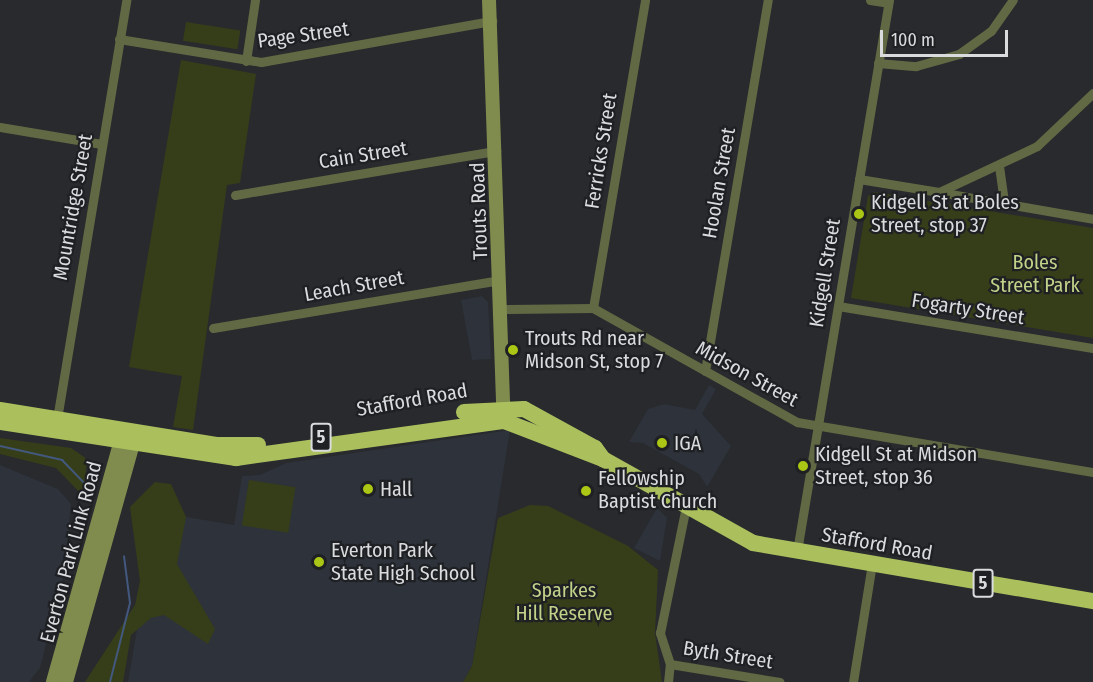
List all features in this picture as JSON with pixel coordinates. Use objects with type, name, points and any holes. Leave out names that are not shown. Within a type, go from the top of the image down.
[{"type":"highway","name":"Stafford Road","points":[[0,410],[57,419],[128,437]]},
{"type":"highway","name":"Stafford Road","points":[[0,422],[128,437],[256,446],[504,414],[538,416],[595,448],[603,459],[746,540],[797,551],[1093,601]]},
{"type":"main road","name":"Trouts Road","points":[[489,0],[492,21],[504,414]]},
{"type":"main road","name":"Everton Park Link Road","points":[[53,682],[128,437]]},
{"type":"main road","name":"Everton Park Link Road","points":[[66,682],[128,437]]},
{"type":"street","name":"Mountridge Street","points":[[57,419],[126,0]]},
{"type":"street","points":[[246,61],[255,0]]},
{"type":"street","name":"Ferricks Street","points":[[593,308],[645,0]]},
{"type":"street","name":"Hoolan Street","points":[[705,371],[768,0]]},
{"type":"street","points":[[870,0],[888,2]]},
{"type":"street","points":[[878,63],[927,65],[959,54],[991,31],[1013,0]]},
{"type":"street","name":"Kidgell Street","points":[[797,551],[888,2]]},
{"type":"street","name":"Page Street","points":[[119,39],[246,61],[492,21]]},
{"type":"street","points":[[939,192],[956,180],[999,166],[1056,133],[1093,93]]},
{"type":"street","points":[[0,127],[102,144]]},
{"type":"street","name":"Cain Street","points":[[235,195],[496,152]]},
{"type":"street","points":[[999,166],[1004,203]]},
{"type":"street","points":[[859,179],[1093,219]]},
{"type":"street","name":"Leach Street","points":[[213,328],[500,280]]},
{"type":"street","name":"Fogarty Street","points":[[838,306],[1093,348]]},
{"type":"street","name":"Midson Street","points":[[501,309],[593,308],[787,419],[1093,472]]},
{"type":"street","points":[[668,682],[670,664],[660,633],[686,506]]},
{"type":"street","points":[[853,682],[872,564]]},
{"type":"street","name":"Byth Street","points":[[670,664],[780,682]]},
{"type":"shaded area","points":[[482,296],[488,302],[491,359],[472,360],[461,300]]},
{"type":"shaded area","points":[[709,385],[716,389],[702,414],[731,446],[707,487],[699,474],[643,443],[629,442],[648,409],[664,404],[695,410]]},
{"type":"shaded area","name":"Everton Park State High School","points":[[510,430],[472,666],[463,682],[128,682],[157,512],[234,525],[242,476],[260,475],[286,463]]},
{"type":"shaded area","points":[[0,465],[58,489],[71,504],[64,574],[40,668],[29,682],[0,682]]},
{"type":"shaded area","points":[[657,508],[667,518],[660,561],[634,548]]},
{"type":"green space","points":[[186,22],[240,31],[237,49],[183,41]]},
{"type":"green space","points":[[181,60],[256,74],[240,183],[227,185],[193,430],[173,427],[182,376],[129,367]]},
{"type":"green space","name":"Boles Street Park","points":[[874,192],[1093,228],[1093,338],[851,298],[868,196]]},
{"type":"green space","points":[[0,438],[71,448],[87,459],[84,497],[56,468],[0,454]]},
{"type":"green space","points":[[249,480],[295,487],[288,533],[242,525]]},
{"type":"green space","points":[[155,482],[171,484],[186,517],[177,564],[215,629],[208,644],[164,615],[151,618],[131,635],[123,682],[85,682],[135,605],[140,581],[130,507]]},
{"type":"green space","name":"Sparkes Hill Reserve","points":[[530,505],[548,506],[628,546],[658,570],[655,633],[662,682],[463,682],[472,666],[498,518]]},
{"type":"waterway","points":[[0,446],[62,460],[87,486]]},
{"type":"waterway","points":[[110,682],[130,603],[124,556]]},
{"type":"place","name":"Kidgell St at Boles Street, stop 37","points":[[859,214]]},
{"type":"place","name":"Trouts Rd near Midson St, stop 7","points":[[513,350]]},
{"type":"place","name":"IGA","points":[[662,443]]},
{"type":"place","name":"Kidgell St at Midson Street, stop 36","points":[[803,466]]},
{"type":"place","name":"Hall","points":[[368,489]]},
{"type":"place","name":"Fellowship Baptist Church","points":[[586,491]]},
{"type":"place","name":"Everton Park State High School","points":[[319,562]]}]
